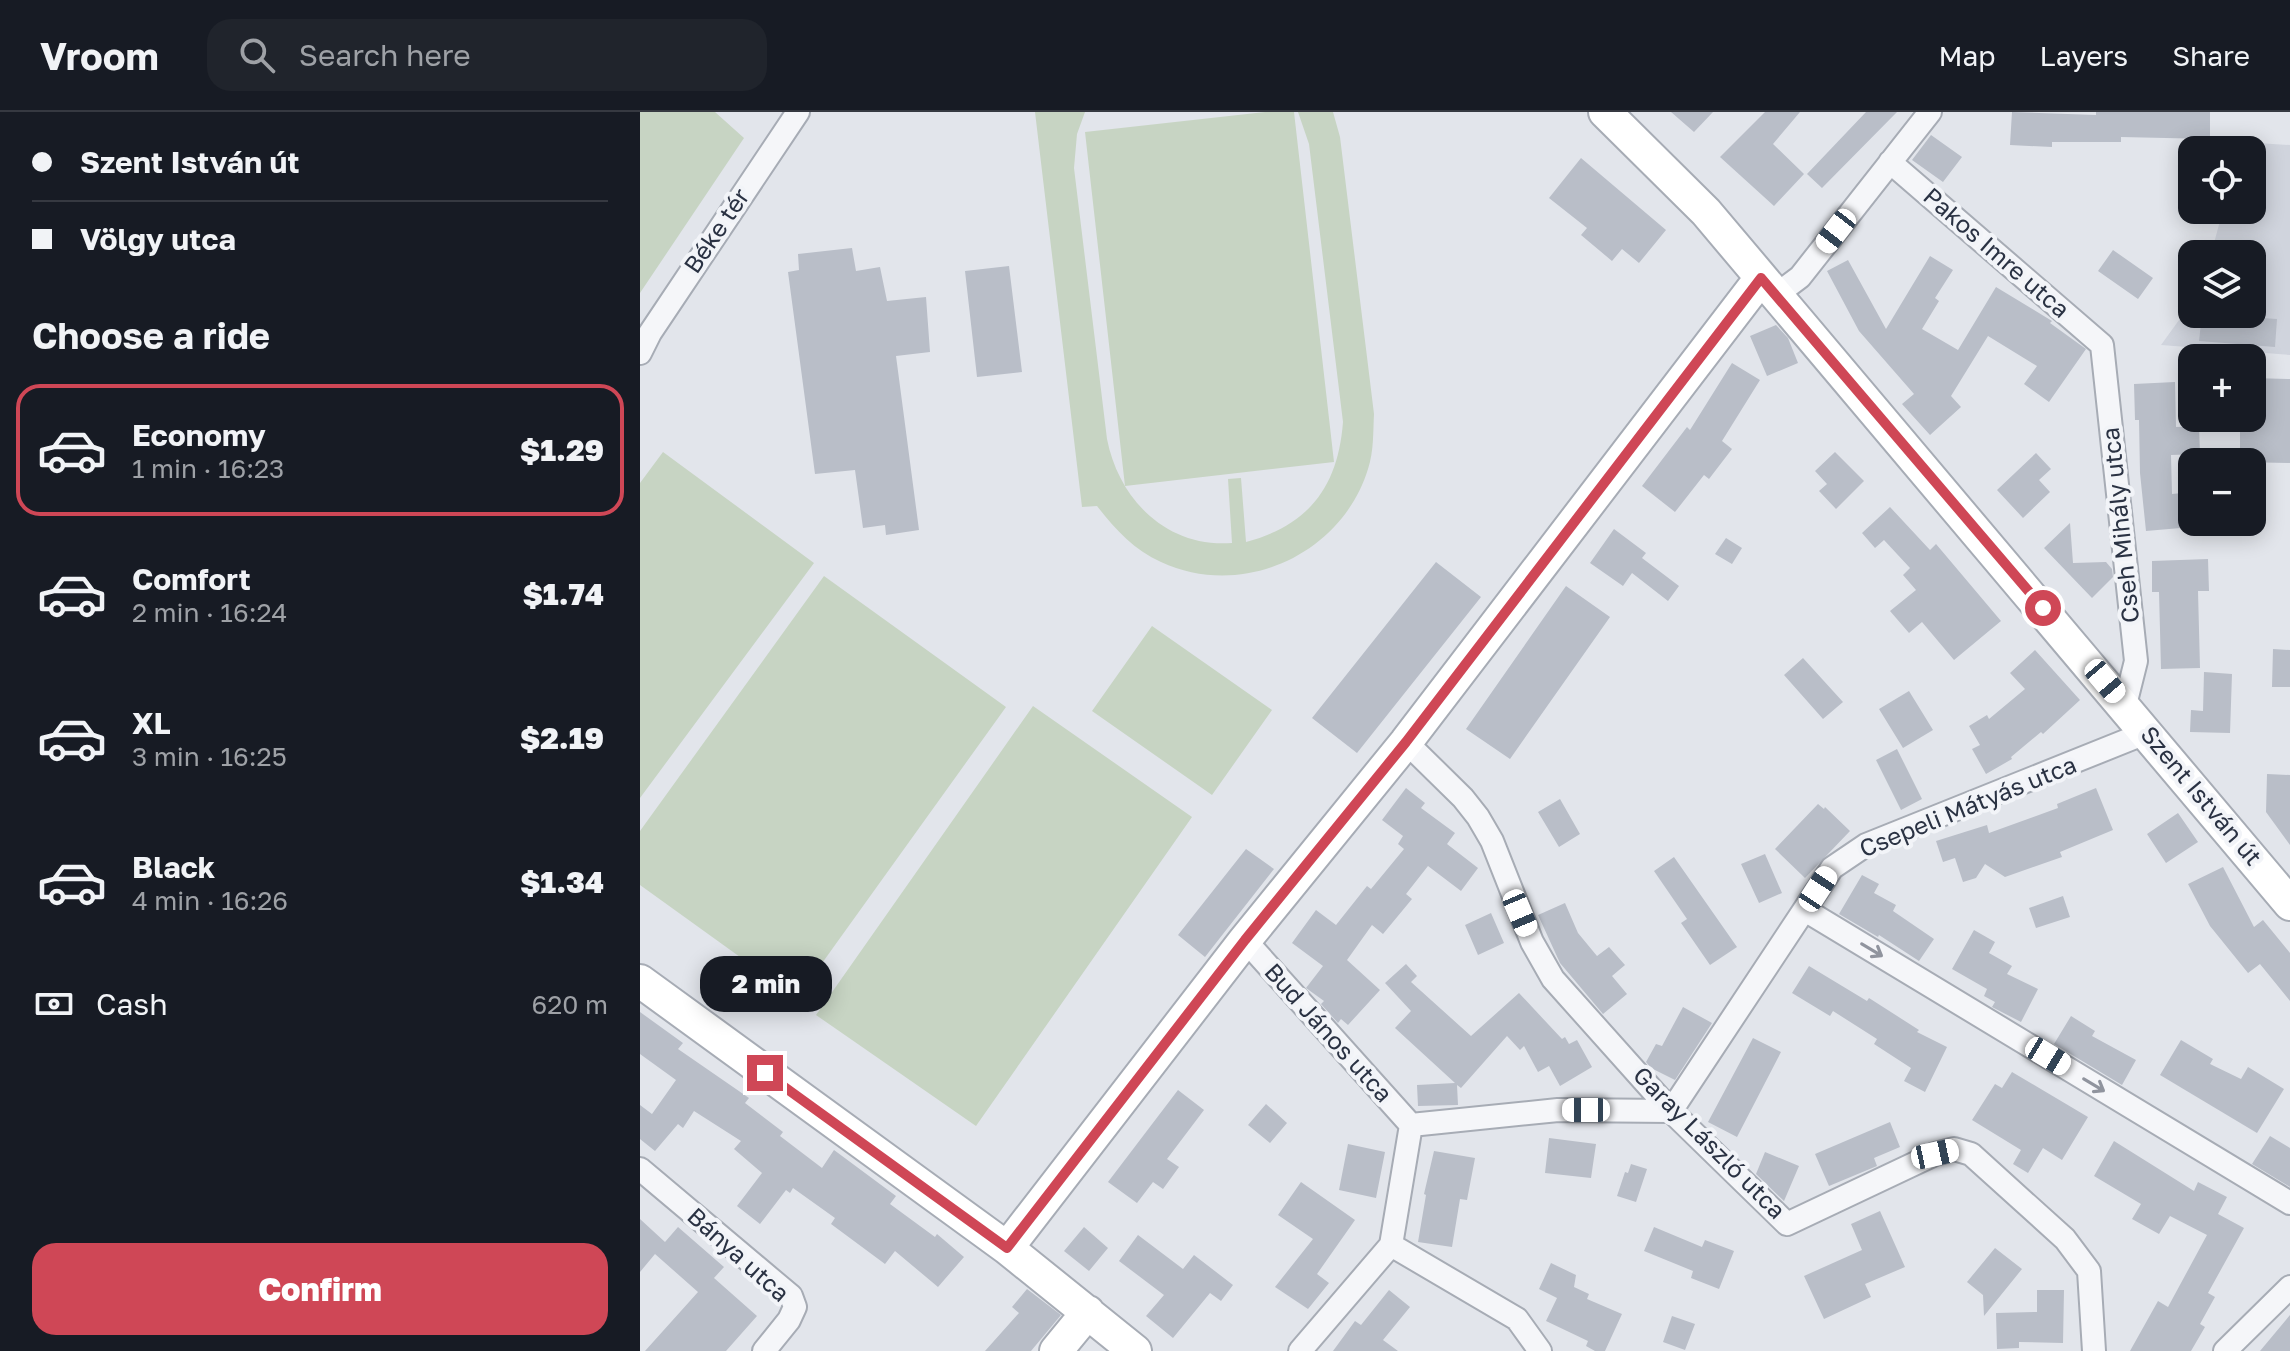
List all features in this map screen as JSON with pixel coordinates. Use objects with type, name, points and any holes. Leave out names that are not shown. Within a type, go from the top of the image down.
[{"type":"street","name":"Béke tér","points":[[640,353],[658,320],[798,112]]},
{"type":"street","name":"Szent István út","points":[[1605,112],[1706,212],[2148,732],[2290,904]]},
{"type":"street","points":[[1007,1248],[1245,940],[1769,286],[1800,277],[1930,112]]},
{"type":"street","name":"Pakos Imre utca","points":[[1890,162],[2102,345]]},
{"type":"street","name":"Cseh Mihály utca","points":[[2102,345],[2136,661],[2125,705]]},
{"type":"street","name":"Csepeli Mátyás utca","points":[[1671,1111],[1832,868],[1866,845],[2148,732]]},
{"type":"street","name":"Garay László utca","points":[[1406,742],[1478,817],[1492,841],[1532,942],[1553,979],[1671,1111],[1787,1224],[1935,1154],[1954,1149],[1971,1154],[2065,1239],[2089,1271],[2094,1351]]},
{"type":"street","points":[[1805,910],[2290,1203]]},
{"type":"street","name":"Bud János utca","points":[[1245,940],[1411,1125]]},
{"type":"street","points":[[640,981],[1007,1248],[1135,1351]]},
{"type":"street","points":[[1300,1351],[1391,1245],[1411,1125],[1558,1110],[1671,1111]]},
{"type":"street","name":"Bánya utca","points":[[640,1169],[791,1296],[795,1307],[789,1320],[764,1351]]},
{"type":"street","points":[[1391,1245],[1517,1319],[1540,1351]]},
{"type":"street","points":[[2225,1351],[2290,1287]]},
{"type":"street","points":[[1056,1351],[1088,1312]]},
{"type":"shaded area","points":[[2266,144],[2290,145],[2290,355],[2266,353],[2266,344],[2161,345],[2178,321],[2178,328],[2266,328],[2266,240],[2215,240],[2219,224],[2266,224]]},
{"type":"green space","points":[[640,112],[715,112],[744,138],[640,293]]},
{"type":"green space","points":[[1035,112],[1085,112],[1077,134],[1074,168],[1107,439],[1122,482],[1150,516],[1167,528],[1208,542],[1232,543],[1228,479],[1241,478],[1246,542],[1268,535],[1303,514],[1327,484],[1340,445],[1343,422],[1309,144],[1298,112],[1333,112],[1340,137],[1374,414],[1370,462],[1355,499],[1336,525],[1313,546],[1286,562],[1256,572],[1224,575],[1192,572],[1161,562],[1142,551],[1118,531],[1097,506],[1082,507]]},
{"type":"green space","points":[[1265,112],[1294,112],[1334,462],[1125,486],[1085,132]]},
{"type":"green space","points":[[663,452],[814,563],[640,798],[640,483]]},
{"type":"green space","points":[[824,576],[1006,707],[797,998],[640,885],[640,831]]},
{"type":"green space","points":[[1152,626],[1272,710],[1212,795],[1092,711]]},
{"type":"green space","points":[[1033,706],[1192,817],[976,1126],[816,1015]]},
{"type":"building","points":[[1671,112],[1713,112],[1694,132]]},
{"type":"building","points":[[1765,112],[1800,112],[1773,144],[1804,174],[1774,206],[1720,157]]},
{"type":"building","points":[[1866,112],[1897,112],[1822,188],[1807,174]]},
{"type":"building","points":[[2012,112],[2096,115],[2096,112],[2210,112],[2210,136],[2121,137],[2121,142],[2052,142],[2052,147],[2010,145]]},
{"type":"building","points":[[1931,135],[1962,157],[1943,182],[1912,160]]},
{"type":"building","points":[[1581,158],[1666,230],[1639,263],[1622,249],[1612,261],[1581,235],[1587,228],[1549,198]]},
{"type":"building","points":[[852,248],[856,271],[880,267],[887,301],[926,297],[930,352],[896,356],[919,530],[886,535],[885,525],[863,528],[855,470],[815,474],[788,272],[799,270],[798,254]]},
{"type":"building","points":[[2113,250],[2153,278],[2138,299],[2098,271]]},
{"type":"building","points":[[1930,256],[1953,270],[1935,298],[1939,301],[1922,329],[1958,350],[1996,287],[2052,321],[2050,323],[2086,349],[2049,402],[2024,384],[2037,366],[1988,336],[1951,396],[1961,407],[1930,435],[1902,404],[1914,394],[1859,331],[1827,271],[1848,260],[1886,329]]},
{"type":"building","points":[[1009,266],[1022,372],[977,377],[965,271]]},
{"type":"building","points":[[2266,318],[2277,319],[2275,347],[2199,341],[2200,328],[2266,328]]},
{"type":"building","points":[[1776,325],[1788,338],[1798,363],[1767,376],[1750,336]]},
{"type":"building","points":[[1732,363],[1760,380],[1722,441],[1732,449],[1709,479],[1704,475],[1675,512],[1642,486],[1687,427],[1690,430]]},
{"type":"building","points":[[2266,378],[2290,379],[2290,463],[2266,463],[2266,448],[2240,448],[2240,432],[2266,432]]},
{"type":"building","points":[[2175,382],[2178,432],[2199,432],[2200,448],[2178,448],[2178,455],[2171,455],[2172,494],[2178,493],[2178,528],[2146,531],[2134,384]]},
{"type":"building","points":[[1835,452],[1864,481],[1836,509],[1819,491],[1827,484],[1815,471]]},
{"type":"building","points":[[2036,453],[2051,469],[2039,480],[2050,492],[2023,518],[1997,490]]},
{"type":"building","points":[[1890,507],[1930,550],[1936,544],[2001,621],[1954,660],[1922,622],[1909,633],[1890,611],[1916,590],[1903,575],[1910,568],[1884,540],[1875,548],[1862,533]]},
{"type":"building","points":[[2070,523],[2073,563],[2106,562],[2112,569],[2113,577],[2092,598],[2044,548]]},
{"type":"building","points":[[1614,529],[1646,553],[1642,558],[1679,586],[1668,601],[1632,573],[1623,586],[1590,563]]},
{"type":"building","points":[[1726,538],[1742,548],[1732,564],[1715,554]]},
{"type":"building","points":[[2208,559],[2209,591],[2198,591],[2200,668],[2161,669],[2159,592],[2152,592],[2152,561]]},
{"type":"building","points":[[1436,562],[1481,597],[1357,753],[1312,718]]},
{"type":"building","points":[[1566,586],[1610,617],[1510,759],[1466,729]]},
{"type":"building","points":[[2273,649],[2290,650],[2290,687],[2272,687]]},
{"type":"building","points":[[2035,650],[2080,700],[2012,759],[1986,774],[1972,749],[1980,745],[1969,726],[1987,715],[1989,719],[2025,689],[2010,673]]},
{"type":"building","points":[[1803,658],[1843,702],[1823,719],[1784,675]]},
{"type":"building","points":[[2204,672],[2232,674],[2230,733],[2190,732],[2191,710],[2203,711]]},
{"type":"building","points":[[1909,691],[1933,730],[1903,748],[1879,709]]},
{"type":"building","points":[[1897,749],[1922,799],[1901,810],[1876,760]]},
{"type":"building","points":[[2267,774],[2290,775],[2290,845],[2266,812]]},
{"type":"building","points":[[1406,788],[1425,803],[1421,808],[1455,833],[1447,844],[1478,868],[1461,891],[1428,866],[1406,894],[1412,899],[1383,934],[1372,925],[1347,960],[1380,990],[1348,1025],[1341,1019],[1338,1023],[1321,1004],[1324,1001],[1306,988],[1323,966],[1292,943],[1316,910],[1336,925],[1367,886],[1371,889],[1404,849],[1398,844],[1403,836],[1382,820]]},
{"type":"building","points":[[2096,788],[2113,830],[2060,852],[2062,857],[2005,877],[1985,864],[1976,878],[1963,882],[1955,858],[1943,862],[1936,841],[1987,825],[1989,833],[2058,808],[2057,804]]},
{"type":"building","points":[[1560,799],[1580,834],[1559,847],[1538,812]]},
{"type":"building","points":[[1818,804],[1850,831],[1805,878],[1775,849]]},
{"type":"building","points":[[2178,813],[2198,842],[2166,863],[2147,834]]},
{"type":"building","points":[[1246,849],[1274,869],[1205,957],[1178,935]]},
{"type":"building","points":[[1765,854],[1782,893],[1759,903],[1741,864]]},
{"type":"building","points":[[1674,857],[1737,947],[1710,965],[1681,923],[1687,919],[1654,871]]},
{"type":"building","points":[[2223,867],[2254,927],[2263,920],[2290,953],[2290,1001],[2260,964],[2248,973],[2210,926],[2188,884]]},
{"type":"building","points":[[1862,875],[1879,884],[1874,893],[1896,905],[1893,911],[1934,939],[1919,961],[1839,914]]},
{"type":"building","points":[[2063,896],[2070,917],[2036,928],[2029,908]]},
{"type":"building","points":[[1565,903],[1578,933],[1597,956],[1609,947],[1625,965],[1612,976],[1627,994],[1603,1014],[1560,963],[1538,915]]},
{"type":"building","points":[[1491,913],[1504,943],[1478,955],[1465,925]]},
{"type":"building","points":[[1974,930],[1995,942],[1989,953],[2012,966],[2007,974],[2038,989],[2021,1022],[1992,1007],[1995,1002],[1984,996],[1987,989],[1952,969]]},
{"type":"building","points":[[1406,964],[1417,976],[1411,982],[1471,1036],[1519,993],[1562,1039],[1565,1037],[1569,1044],[1577,1040],[1592,1067],[1560,1086],[1549,1066],[1538,1072],[1524,1046],[1520,1050],[1507,1036],[1461,1088],[1457,1085],[1458,1105],[1418,1106],[1417,1085],[1455,1083],[1395,1028],[1411,1011],[1385,983]]},
{"type":"building","points":[[1809,966],[1867,1001],[1869,998],[1919,1030],[1917,1032],[1947,1047],[1925,1092],[1904,1081],[1911,1068],[1874,1044],[1877,1039],[1833,1011],[1830,1016],[1792,993]]},
{"type":"building","points":[[1683,1007],[1712,1023],[1675,1080],[1651,1068],[1646,1062],[1656,1044],[1662,1046]]},
{"type":"building","points":[[640,1012],[683,1043],[678,1049],[749,1098],[745,1103],[783,1132],[780,1136],[822,1168],[834,1150],[896,1196],[890,1204],[935,1237],[937,1234],[964,1257],[938,1287],[895,1251],[885,1264],[831,1224],[835,1218],[793,1188],[790,1193],[786,1190],[760,1224],[737,1206],[762,1173],[734,1149],[741,1141],[694,1111],[683,1128],[678,1124],[655,1151],[640,1139],[640,1105],[652,1114],[676,1080],[640,1054]]},
{"type":"building","points":[[2071,1016],[2095,1031],[2092,1036],[2136,1060],[2122,1085],[2054,1044]]},
{"type":"building","points":[[1753,1038],[1781,1052],[1737,1137],[1708,1122]]},
{"type":"building","points":[[2181,1040],[2213,1059],[2210,1064],[2241,1079],[2248,1067],[2284,1089],[2257,1133],[2160,1075]]},
{"type":"building","points":[[2012,1072],[2088,1117],[2062,1160],[2043,1148],[2028,1173],[2013,1164],[2021,1150],[1972,1120],[1995,1084],[2002,1088]]},
{"type":"building","points":[[1178,1090],[1204,1110],[1167,1159],[1179,1167],[1163,1189],[1153,1182],[1137,1203],[1108,1182]]},
{"type":"building","points":[[1266,1104],[1287,1123],[1270,1143],[1248,1125]]},
{"type":"building","points":[[1890,1122],[1900,1147],[1874,1158],[1877,1166],[1829,1186],[1815,1154]]},
{"type":"building","points":[[2270,1136],[2290,1148],[2290,1187],[2252,1164]]},
{"type":"building","points":[[1549,1138],[1596,1144],[1591,1178],[1545,1173]]},
{"type":"building","points":[[2114,1141],[2194,1191],[2198,1182],[2227,1197],[2218,1214],[2244,1228],[2208,1293],[2215,1297],[2200,1324],[2205,1327],[2191,1351],[2130,1351],[2158,1301],[2168,1307],[2207,1235],[2170,1216],[2159,1234],[2132,1219],[2141,1204],[2094,1176]]},
{"type":"building","points":[[1348,1144],[1385,1152],[1376,1198],[1339,1190]]},
{"type":"building","points":[[1434,1151],[1475,1158],[1467,1200],[1460,1199],[1452,1247],[1418,1242],[1424,1194]]},
{"type":"building","points":[[1765,1152],[1799,1166],[1784,1201],[1756,1174]]},
{"type":"building","points":[[1631,1164],[1647,1169],[1636,1202],[1617,1196]]},
{"type":"building","points":[[1301,1182],[1355,1220],[1317,1274],[1329,1283],[1308,1309],[1275,1287],[1313,1239],[1278,1215]]},
{"type":"building","points":[[1880,1211],[1905,1267],[1865,1284],[1871,1297],[1824,1319],[1804,1276],[1862,1250],[1851,1224]]},
{"type":"building","points":[[640,1219],[665,1242],[678,1227],[724,1267],[714,1278],[757,1316],[726,1351],[645,1351],[698,1292],[655,1254],[640,1272]]},
{"type":"building","points":[[1084,1227],[1108,1248],[1089,1271],[1064,1251]]},
{"type":"building","points":[[1654,1227],[1702,1247],[1705,1240],[1734,1251],[1719,1289],[1691,1278],[1693,1271],[1644,1251]]},
{"type":"building","points":[[1138,1235],[1183,1269],[1194,1255],[1233,1285],[1221,1301],[1210,1293],[1173,1338],[1146,1316],[1164,1295],[1119,1261]]},
{"type":"building","points":[[1995,1248],[2022,1269],[1984,1316],[1983,1295],[1967,1282]]},
{"type":"building","points":[[1551,1263],[1576,1275],[1574,1287],[1589,1294],[1587,1299],[1622,1314],[1605,1351],[1595,1351],[1586,1346],[1588,1341],[1546,1321],[1557,1298],[1539,1289]]},
{"type":"building","points":[[1027,1289],[1061,1315],[1031,1351],[985,1351],[1019,1313],[1012,1307]]},
{"type":"building","points":[[1389,1290],[1410,1307],[1383,1340],[1398,1351],[1333,1351],[1355,1321],[1361,1325]]},
{"type":"building","points":[[2037,1290],[2064,1290],[2063,1343],[2019,1342],[2019,1348],[1997,1349],[1996,1313],[2037,1312]]},
{"type":"building","points":[[2290,1315],[2290,1351],[2260,1351]]},
{"type":"building","points":[[1672,1316],[1695,1324],[1685,1350],[1663,1342]]},
{"type":"route","points":[[765,1073],[1007,1248],[1245,940],[1406,742],[1761,278],[2043,608]]}]
